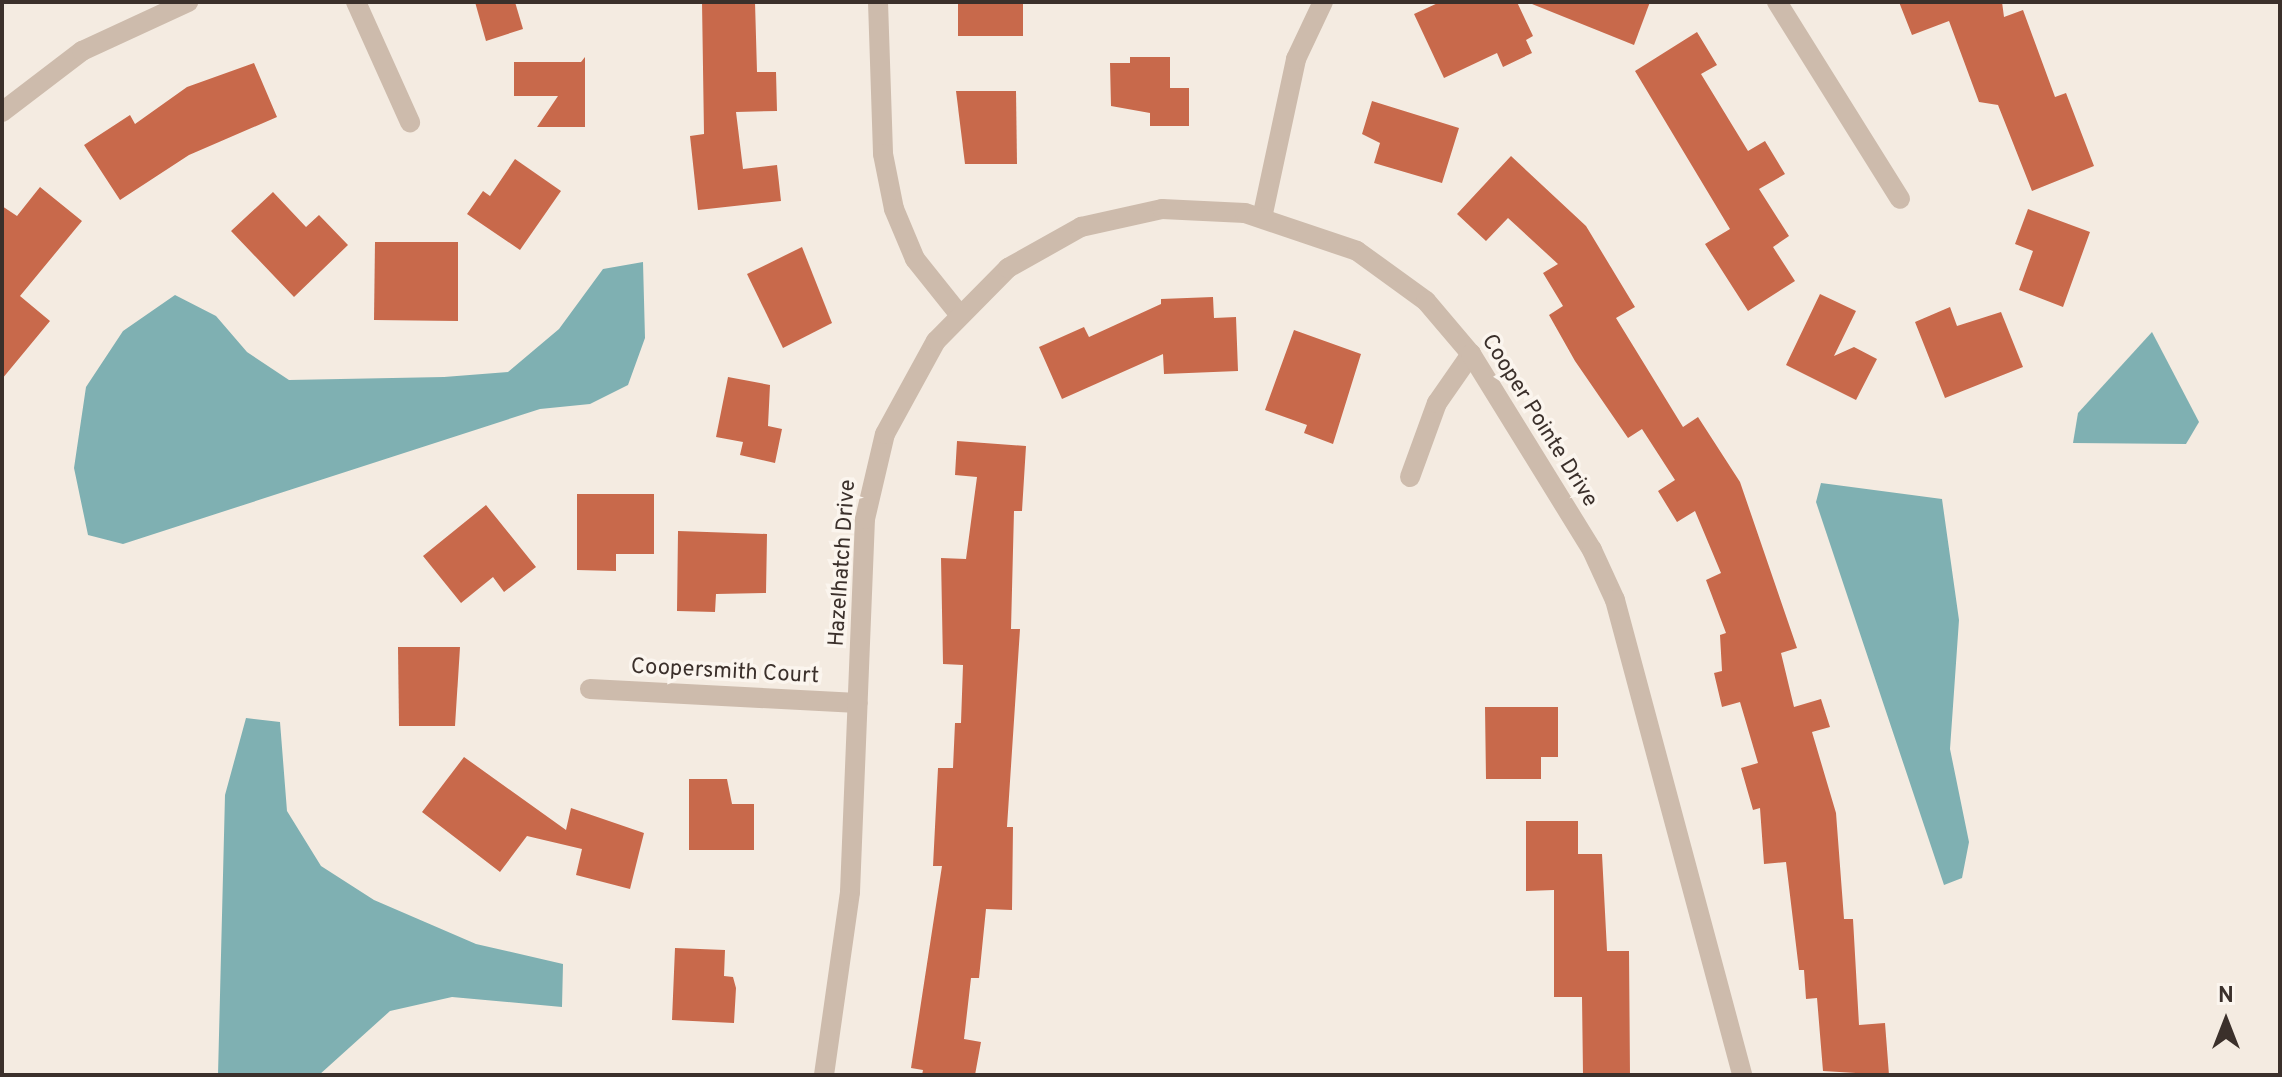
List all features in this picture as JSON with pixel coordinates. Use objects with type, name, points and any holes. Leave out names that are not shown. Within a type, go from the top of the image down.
[{"type":"street","points":[[2,112],[82,51],[188,2]]},
{"type":"street","points":[[356,2],[410,122]]},
{"type":"street","points":[[878,2],[883,154],[894,209],[915,259],[959,314]]},
{"type":"street","points":[[1262,218],[1296,59],[1323,2]]},
{"type":"street","points":[[1777,2],[1900,199]]},
{"type":"street","name":"Cooper Pointe Drive","points":[[959,314],[1036,249],[1113,217],[1162,209],[1229,209],[1327,237],[1372,260],[1426,301],[1471,354],[1592,550],[1615,600],[1742,1075]]},
{"type":"street","name":"Hazelhatch Drive","points":[[824,1075],[845,947],[865,519],[874,467],[907,385],[959,314]]},
{"type":"street","points":[[1410,477],[1437,403],[1471,354]]},
{"type":"street","name":"Coopersmith Court","points":[[590,689],[858,703]]},
{"type":"water","points":[[643,262],[645,338],[628,385],[590,404],[540,409],[123,544],[88,535],[74,468],[86,387],[123,331],[175,295],[216,316],[247,352],[289,380],[444,377],[508,372],[559,329],[603,269]]},
{"type":"water","points":[[2152,332],[2199,422],[2186,444],[2073,443],[2078,413]]},
{"type":"water","points":[[1821,483],[1942,499],[1959,620],[1950,749],[1969,842],[1962,878],[1944,885],[1816,502]]},
{"type":"water","points":[[246,718],[280,722],[287,811],[321,866],[374,900],[476,944],[563,964],[562,1007],[452,997],[390,1011],[319,1075],[218,1075],[225,795]]},
{"type":"building","points":[[475,2],[515,2],[523,29],[486,41]]},
{"type":"building","points":[[702,2],[755,2],[757,72],[776,72],[777,111],[736,112],[743,169],[777,165],[781,201],[698,210],[690,136],[704,134]]},
{"type":"building","points":[[958,2],[1023,2],[1023,36],[958,36]]},
{"type":"building","points":[[1440,2],[1517,2],[1533,36],[1526,40],[1532,53],[1503,67],[1497,53],[1444,78],[1414,14]]},
{"type":"building","points":[[1527,2],[1650,2],[1634,45]]},
{"type":"building","points":[[1899,2],[2002,2],[2004,17],[2023,10],[2055,97],[2066,93],[2094,166],[2032,191],[1998,105],[1979,102],[1949,21],[1912,35]]},
{"type":"building","points":[[1697,32],[1717,65],[1701,74],[1748,151],[1765,141],[1785,174],[1759,189],[1789,236],[1773,247],[1795,281],[1748,311],[1705,244],[1730,229],[1635,71]]},
{"type":"building","points":[[585,57],[585,127],[537,127],[558,96],[514,96],[514,62],[581,62]]},
{"type":"building","points":[[1130,57],[1170,57],[1170,88],[1189,88],[1189,126],[1150,126],[1150,113],[1111,106],[1110,63],[1130,63]]},
{"type":"building","points":[[254,63],[277,117],[189,155],[120,200],[84,145],[130,115],[135,124],[187,87]]},
{"type":"building","points":[[956,91],[1016,91],[1017,164],[965,164]]},
{"type":"building","points":[[1372,101],[1459,128],[1442,183],[1374,163],[1380,143],[1362,134]]},
{"type":"building","points":[[1511,156],[1586,226],[1635,307],[1616,318],[1683,427],[1698,417],[1740,482],[1797,648],[1781,653],[1794,707],[1821,699],[1830,727],[1812,732],[1836,813],[1844,919],[1853,919],[1859,1025],[1885,1023],[1889,1075],[1823,1071],[1817,998],[1806,999],[1804,970],[1799,970],[1786,862],[1764,864],[1760,808],[1753,810],[1741,768],[1758,763],[1740,702],[1722,707],[1714,673],[1722,671],[1720,635],[1726,633],[1706,580],[1721,573],[1695,511],[1677,522],[1658,491],[1675,480],[1642,429],[1628,438],[1575,361],[1549,315],[1563,306],[1543,273],[1558,264],[1508,218],[1486,241],[1457,214]]},
{"type":"building","points":[[515,159],[561,191],[520,250],[467,214],[483,191],[490,196]]},
{"type":"building","points":[[40,187],[82,221],[20,296],[50,321],[2,379],[2,206],[17,216]]},
{"type":"building","points":[[273,192],[306,227],[319,215],[348,245],[294,297],[231,231]]},
{"type":"building","points":[[2028,209],[2090,232],[2063,307],[2019,290],[2033,251],[2015,244]]},
{"type":"building","points":[[375,242],[458,242],[458,321],[374,320]]},
{"type":"building","points":[[802,247],[832,323],[783,348],[747,274]]},
{"type":"building","points":[[1820,294],[1856,311],[1834,356],[1854,347],[1877,359],[1856,400],[1786,365]]},
{"type":"building","points":[[1213,297],[1214,318],[1236,317],[1238,371],[1164,374],[1163,354],[1062,399],[1039,347],[1084,327],[1089,337],[1161,304],[1161,299]]},
{"type":"building","points":[[1950,307],[1957,326],[2001,312],[2023,367],[1945,398],[1915,322]]},
{"type":"building","points":[[1294,330],[1361,354],[1333,444],[1304,433],[1307,425],[1265,410]]},
{"type":"building","points":[[728,377],[770,385],[768,426],[782,429],[775,463],[740,455],[743,442],[716,437]]},
{"type":"building","points":[[957,441],[1026,446],[1022,511],[1014,511],[1011,629],[1020,629],[1007,827],[1013,827],[1012,910],[986,909],[979,978],[971,978],[964,1039],[981,1042],[975,1075],[922,1075],[923,1070],[911,1068],[942,866],[933,866],[938,768],[953,768],[955,723],[961,723],[963,665],[943,664],[941,558],[966,559],[977,477],[955,475]]},
{"type":"building","points":[[577,494],[654,494],[654,554],[616,554],[616,571],[577,570]]},
{"type":"building","points":[[486,505],[536,567],[504,592],[493,577],[461,603],[423,556]]},
{"type":"building","points":[[678,531],[767,534],[766,593],[716,594],[715,612],[677,611]]},
{"type":"building","points":[[398,647],[460,647],[455,726],[399,726]]},
{"type":"building","points":[[1485,707],[1558,707],[1558,757],[1541,757],[1541,779],[1486,779]]},
{"type":"building","points":[[464,757],[566,830],[571,808],[644,833],[630,889],[576,875],[582,849],[527,836],[500,872],[422,812]]},
{"type":"building","points":[[689,779],[727,779],[732,804],[754,804],[754,850],[689,850]]},
{"type":"building","points":[[1526,821],[1578,821],[1578,854],[1602,854],[1607,951],[1629,951],[1630,1075],[1583,1075],[1582,997],[1554,997],[1554,890],[1526,891]]},
{"type":"building","points":[[675,948],[725,950],[724,976],[733,977],[736,988],[734,1023],[672,1020]]}]
